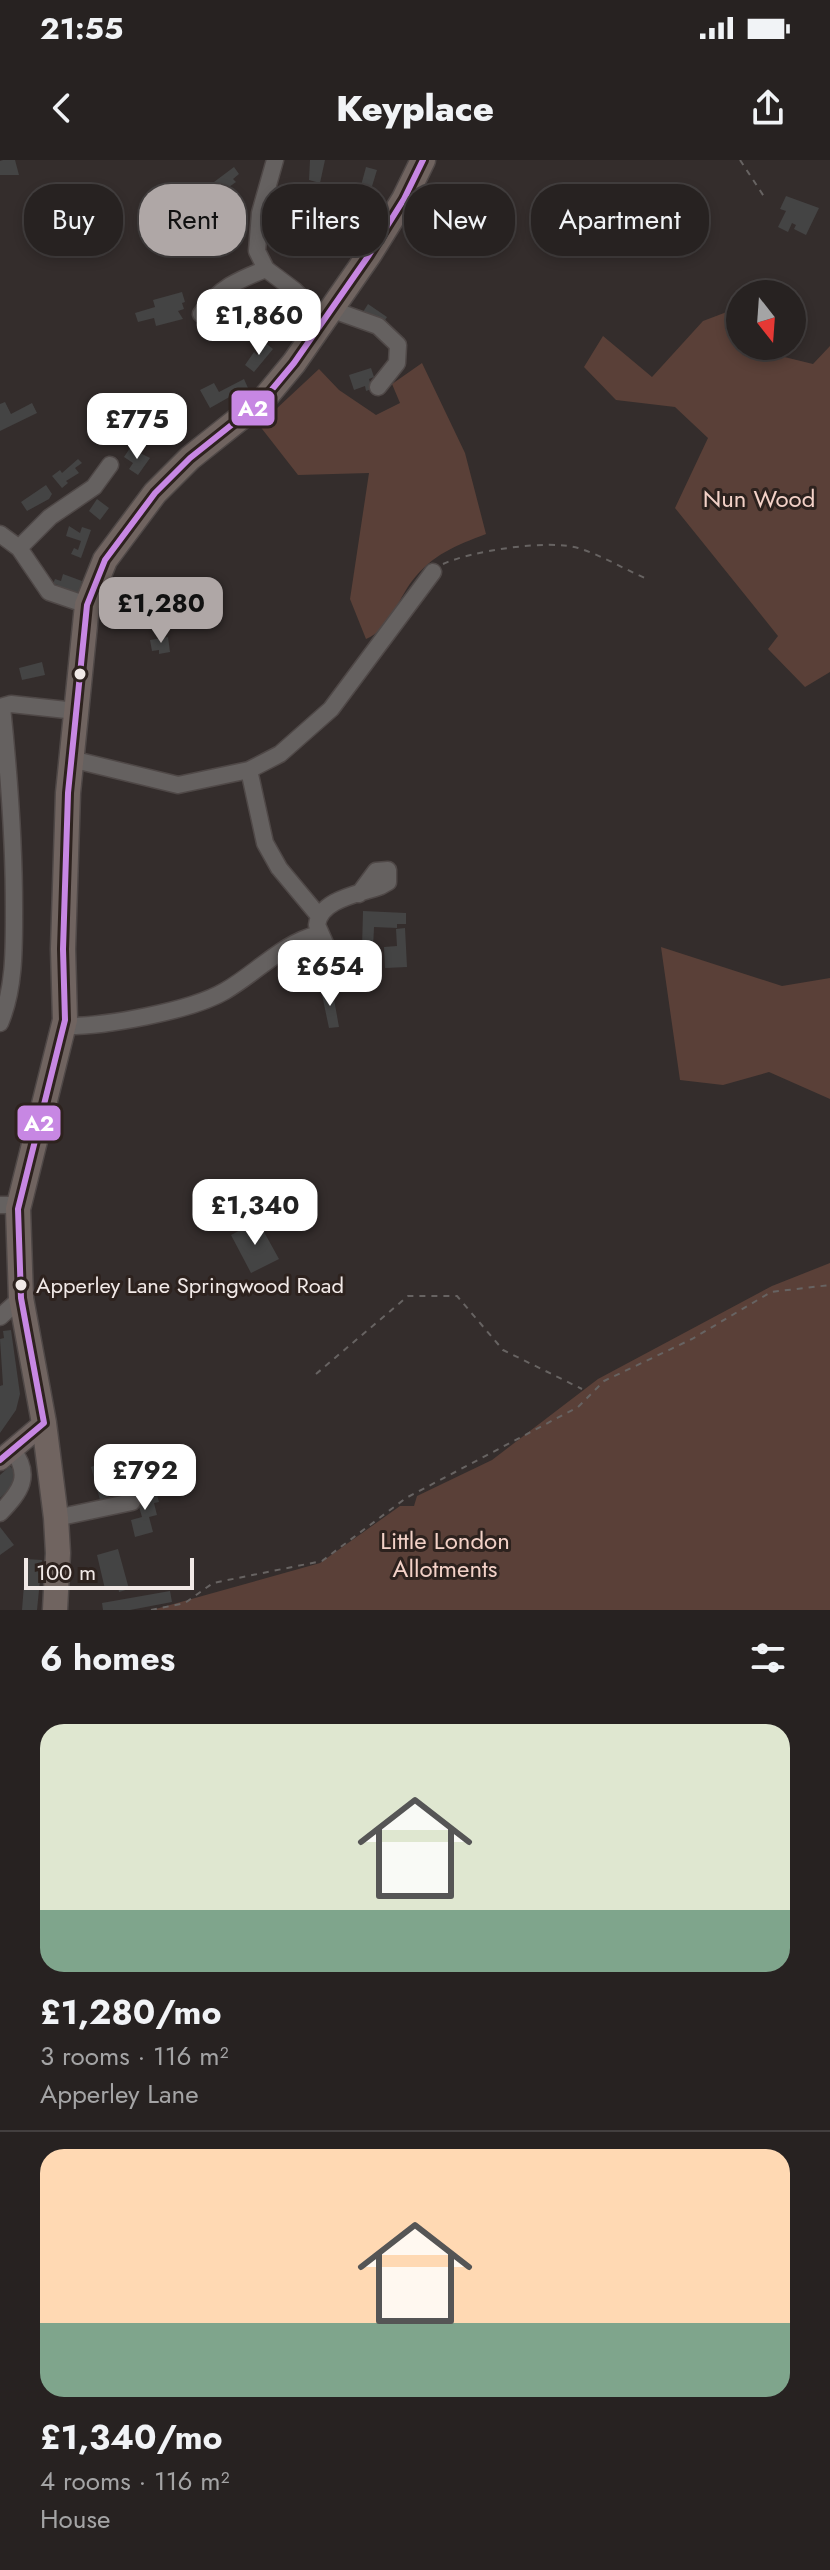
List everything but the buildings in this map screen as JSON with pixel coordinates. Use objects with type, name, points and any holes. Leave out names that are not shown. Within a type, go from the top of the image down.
[{"type":"highway","points":[[55,1610],[56,1518],[9,1205],[63,1026],[63,933],[71,759],[87,605],[105,560],[155,493],[190,458],[264,399],[329,316],[404,199],[423,160]]},
{"type":"main road","points":[[12,1449],[39,1399]]},
{"type":"main road","points":[[12,1449],[44,1423]]},
{"type":"street","points":[[275,160],[260,213],[257,251],[266,269],[329,316],[378,326],[398,345],[397,363],[378,387]]},
{"type":"street","points":[[201,314],[215,295],[230,283],[266,269]]},
{"type":"street","points":[[19,548],[50,517],[94,487],[110,465]]},
{"type":"street","points":[[0,534],[19,548],[49,592],[87,605]]},
{"type":"street","points":[[71,759],[178,785],[249,770],[280,754],[331,709],[433,572]]},
{"type":"street","points":[[0,1023],[7,1006],[14,931],[14,831],[1,707],[11,704],[76,711]]},
{"type":"street","points":[[249,770],[265,843],[279,868],[319,916],[319,934],[338,973],[371,972]]},
{"type":"street","points":[[319,916],[330,904],[359,894]]},
{"type":"street","points":[[63,1026],[86,1026],[198,1003],[229,989],[286,946],[319,934]]},
{"type":"street","points":[[0,1317],[21,1298]]},
{"type":"street","points":[[0,1513],[23,1485],[20,1460],[12,1449]]},
{"type":"street","points":[[56,1518],[132,1502]]},
{"type":"path","points":[[740,160],[765,198]]},
{"type":"path","points":[[433,572],[453,559],[511,549],[556,546],[577,548],[647,579]]},
{"type":"path","points":[[151,1610],[185,1603],[213,1583],[322,1561],[406,1498],[578,1407],[604,1381],[692,1339],[771,1292],[830,1283]]},
{"type":"path","points":[[316,1374],[408,1296],[457,1296],[503,1350],[582,1389]]},
{"type":"green space","name":"Nun Wood","points":[[726,312],[726,360],[797,360],[813,364],[830,346],[830,672],[805,687],[768,649],[778,636],[675,508],[708,438],[675,407],[616,400],[584,367],[603,336],[652,377],[703,321]]},
{"type":"green space","points":[[422,363],[465,453],[486,534],[454,547],[428,564],[412,581],[387,622],[366,639],[350,599],[369,473],[298,475],[259,425],[319,369],[339,390],[376,415],[400,403],[392,384]]},
{"type":"green space","points":[[661,947],[782,986],[830,978],[830,1099],[769,1072],[723,1085],[680,1080]]},
{"type":"green space","name":"Little London Allotments","points":[[830,1263],[830,1610],[152,1610],[320,1563],[400,1506],[414,1506],[417,1496],[492,1460],[598,1379],[772,1286]]},
{"type":"transit line","name":"A2","points":[[0,1460],[44,1423],[21,1298],[18,1209],[65,1020],[63,949],[68,793],[87,605],[105,560],[155,493],[190,458],[264,399],[294,363],[369,255],[404,199],[423,160]]},
{"type":"place","name":"Apperley Lane Springwood Road","points":[[21,1285]]}]
